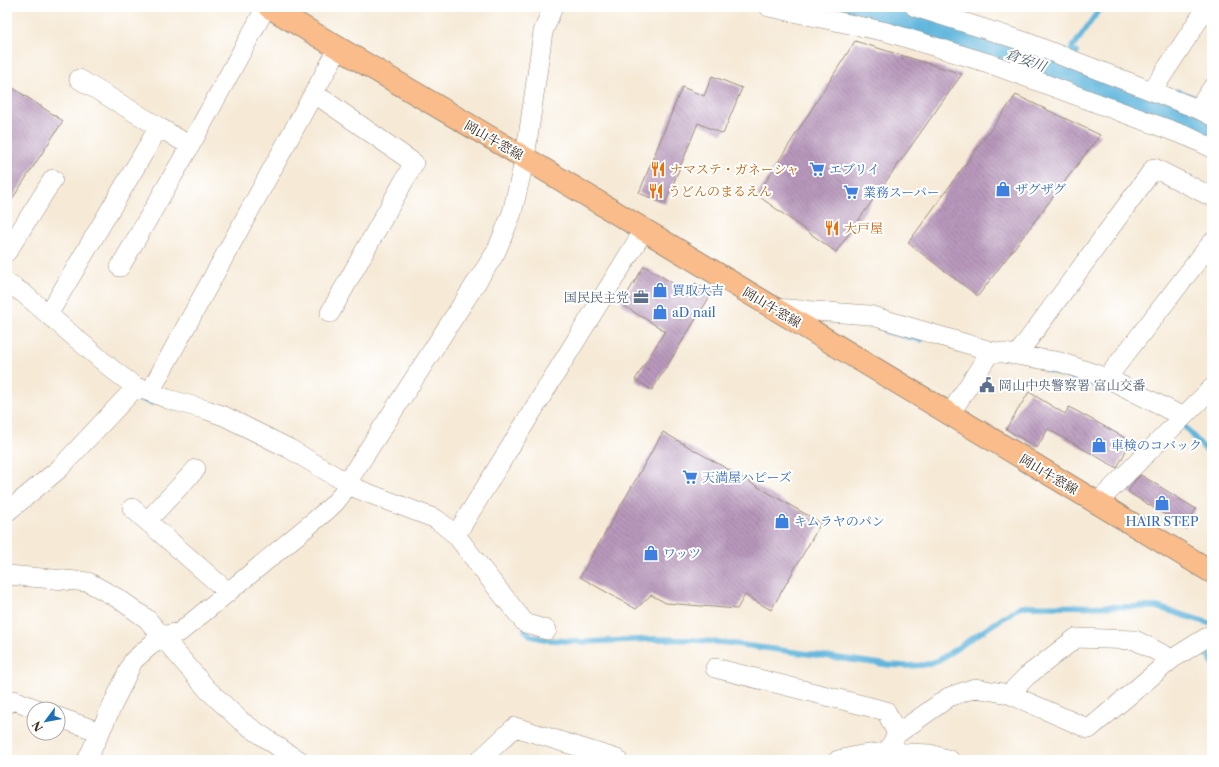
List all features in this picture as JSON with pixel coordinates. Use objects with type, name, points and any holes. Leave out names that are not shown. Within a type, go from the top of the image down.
[{"type":"main road","name":"岡山牛窓線","points":[[268,7],[525,158],[1212,572]]},
{"type":"street","points":[[120,267],[268,7]]},
{"type":"street","points":[[87,760],[133,661],[161,636],[180,632],[333,505],[341,496],[496,252],[512,213],[525,158],[543,32],[553,7]]},
{"type":"street","points":[[768,7],[887,32],[988,63],[1021,58],[1155,86],[1206,103]]},
{"type":"street","points":[[915,7],[1212,148]]},
{"type":"street","points":[[1155,86],[1207,7]]},
{"type":"street","points":[[7,512],[59,470],[137,392],[314,93],[338,49]]},
{"type":"street","points":[[78,79],[190,146]]},
{"type":"street","points":[[314,93],[414,163],[330,313]]},
{"type":"street","points":[[48,315],[159,127]]},
{"type":"street","points":[[1017,355],[1154,168],[1212,197]]},
{"type":"street","points":[[7,252],[53,179]]},
{"type":"street","points":[[456,535],[644,230]]},
{"type":"street","points":[[1108,378],[1212,242]]},
{"type":"street","points":[[7,283],[23,293],[137,392],[168,399],[224,416],[290,449],[335,476],[346,486],[436,519],[456,535],[525,623],[547,630]]},
{"type":"street","points":[[774,308],[869,315],[989,355],[1017,355],[1060,362],[1108,378],[1180,420]]},
{"type":"street","points":[[950,414],[989,355]]},
{"type":"street","points":[[1097,503],[1212,388]]},
{"type":"street","points":[[147,521],[196,469]]},
{"type":"street","points":[[132,508],[228,592]]},
{"type":"street","points":[[7,575],[88,582],[119,598],[147,619],[207,689],[241,721],[299,760]]},
{"type":"street","points":[[887,752],[897,734],[949,697],[975,688],[1009,694],[1089,729],[1172,658],[1212,634]]},
{"type":"street","points":[[1009,694],[1027,676],[1076,638],[1135,640],[1172,658]]},
{"type":"street","points":[[715,668],[886,711],[897,734]]},
{"type":"street","points":[[7,704],[14,700],[26,705]]},
{"type":"street","points":[[66,720],[100,732]]},
{"type":"street","points":[[480,760],[515,727],[617,759]]},
{"type":"street","points":[[838,760],[887,752],[930,754],[950,760]]},
{"type":"building","points":[[855,41],[962,74],[836,252],[757,195]]},
{"type":"building","points":[[712,76],[742,88],[723,134],[698,123],[665,204],[639,193],[682,87],[704,96]]},
{"type":"building","points":[[7,84],[63,121],[7,207]]},
{"type":"building","name":"ザグザグ","points":[[1016,95],[1100,135],[978,296],[908,243]]},
{"type":"building","points":[[644,266],[689,293],[695,283],[712,293],[652,390],[635,380],[665,331],[621,304]]},
{"type":"building","points":[[1029,392],[1065,414],[1069,407],[1131,441],[1117,468],[1048,429],[1037,448],[1006,429]]},
{"type":"building","name":"天満屋ハピーズ","points":[[663,432],[821,523],[771,610],[745,595],[737,609],[666,603],[651,595],[636,609],[580,577]]},
{"type":"building","points":[[1141,475],[1196,509],[1185,527],[1128,492],[1136,479]]},
{"type":"waterway","name":"倉安川","points":[[833,7],[1007,52],[1159,111],[1212,135]]},
{"type":"waterway","points":[[1077,53],[1071,50],[1101,7]]},
{"type":"waterway","points":[[1177,91],[1201,100]]},
{"type":"waterway","points":[[885,331],[921,340]]},
{"type":"waterway","points":[[1044,369],[1114,391]]},
{"type":"waterway","points":[[133,394],[140,399],[152,403]]},
{"type":"waterway","points":[[1181,423],[1212,457]]},
{"type":"waterway","points":[[525,630],[531,636],[548,640],[586,642],[655,639],[694,640],[728,643],[889,665],[908,666],[924,665],[939,660],[1021,606],[1157,607],[1212,624]]},
{"type":"waterway","points":[[1206,647],[1212,663]]},
{"type":"place","name":"ナマステ・ガネーシャ","points":[[658,169]]},
{"type":"place","name":"エブリイ","points":[[817,169]]},
{"type":"place","name":"ザグザグ","points":[[1003,189]]},
{"type":"place","name":"うどんのまるえん","points":[[656,191]]},
{"type":"place","name":"業務スーパー","points":[[851,192]]},
{"type":"place","name":"大戸屋","points":[[832,228]]},
{"type":"place","name":"買取大吉","points":[[660,290]]},
{"type":"place","name":"国民民主党","points":[[641,297]]},
{"type":"place","name":"aD nail","points":[[660,312]]},
{"type":"place","name":"岡山中央警察署 富山交番","points":[[987,385]]},
{"type":"place","name":"車検のコバック","points":[[1099,445]]},
{"type":"place","name":"天満屋ハピーズ","points":[[690,477]]},
{"type":"place","name":"HAIR STEP","points":[[1162,503]]},
{"type":"place","name":"キムラヤのパン","points":[[782,521]]},
{"type":"place","name":"ワッツ","points":[[651,553]]}]
